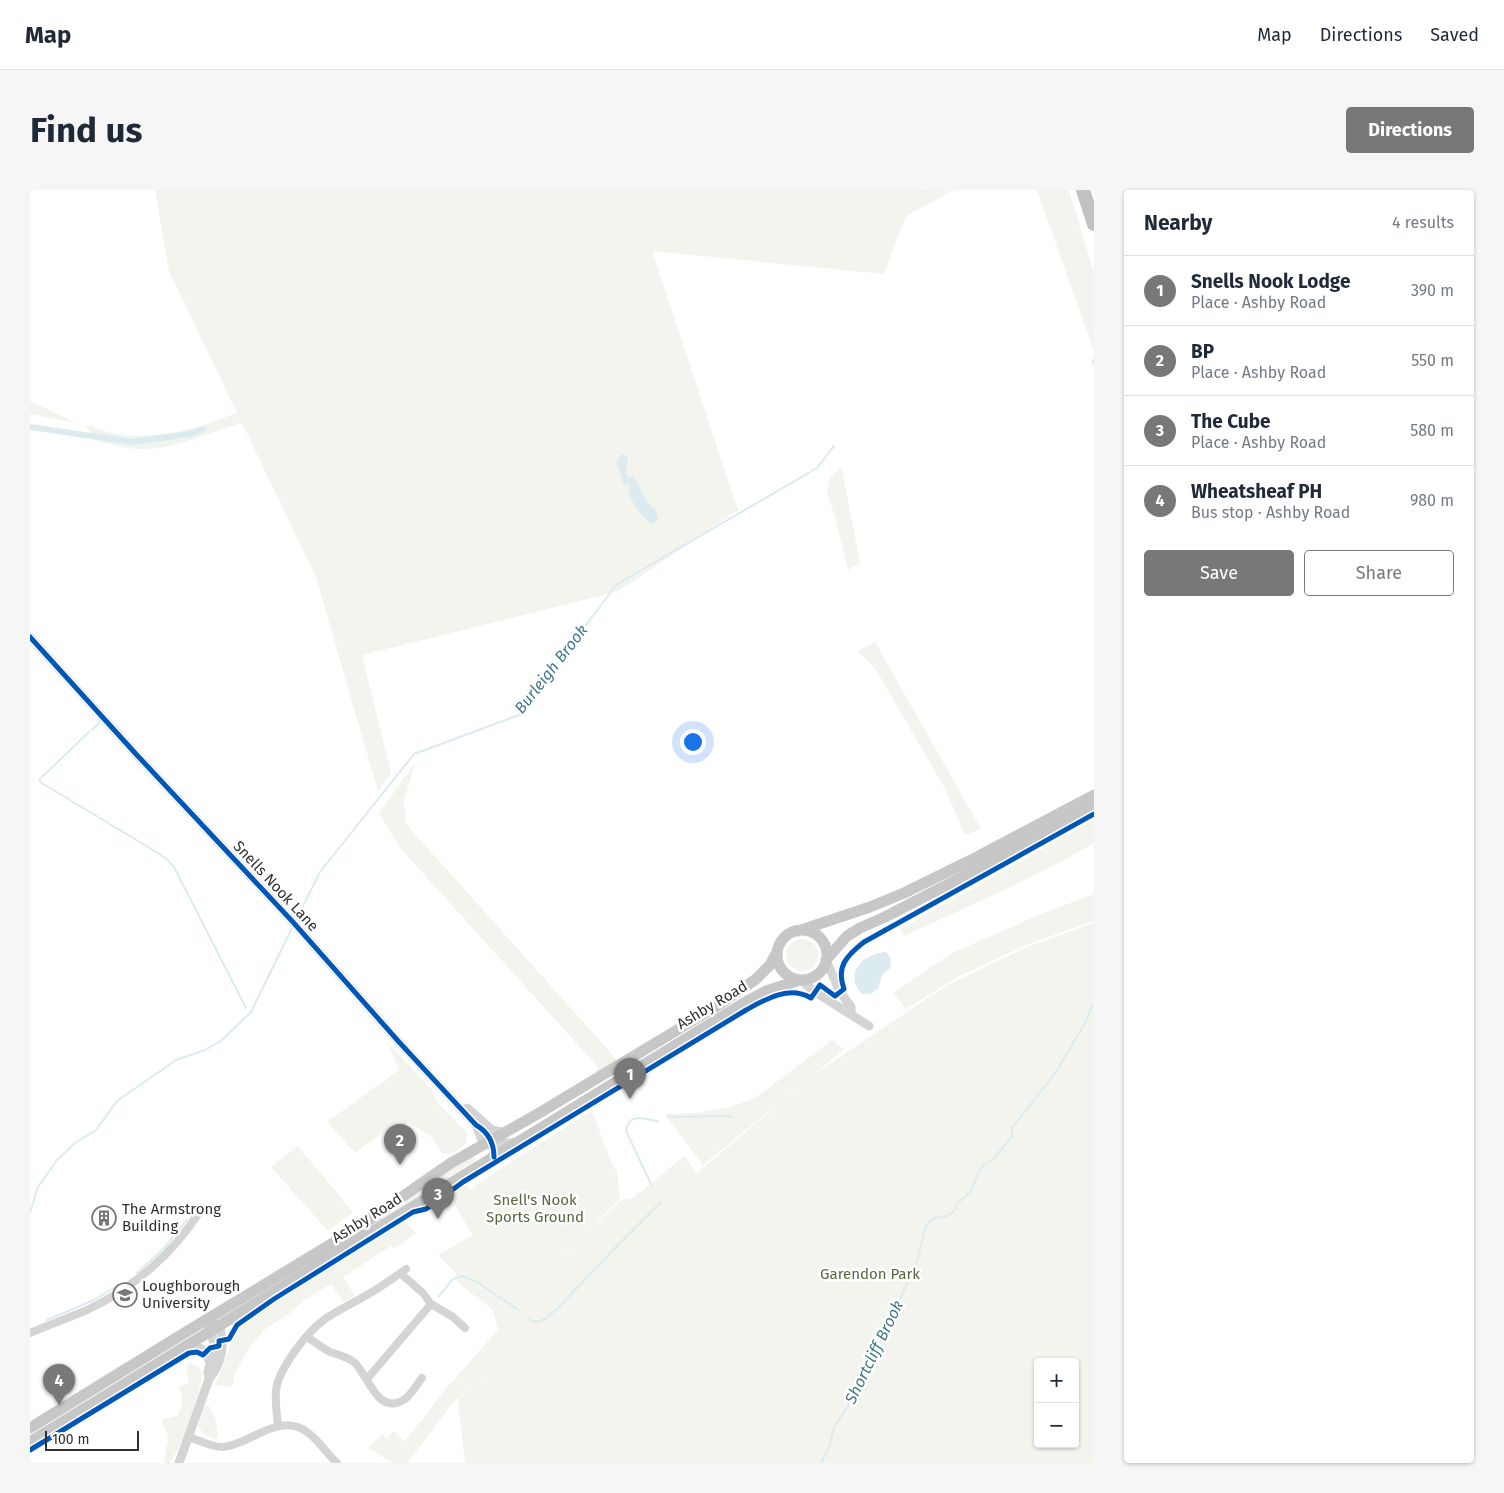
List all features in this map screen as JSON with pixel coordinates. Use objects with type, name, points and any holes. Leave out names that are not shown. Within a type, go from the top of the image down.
[{"type":"highway","points":[[1083,190],[1094,224]]},
{"type":"main road","points":[[1094,794],[971,860],[904,893],[863,910],[790,934],[781,942],[777,952],[778,962],[782,971],[790,977],[800,980],[815,976],[847,936],[860,928],[991,862],[1094,806]]},
{"type":"main road","points":[[798,931],[805,931],[817,936],[825,947],[826,960]]},
{"type":"main road","name":"Ashby Road","points":[[30,1442],[215,1329],[491,1147],[505,1133],[736,994],[762,973],[777,952]]},
{"type":"main road","name":"Ashby Road","points":[[30,1428],[356,1229],[471,1151],[519,1141],[749,1000],[800,980]]},
{"type":"street","name":"Snells Nook Lane","points":[[30,637],[292,921],[399,1042],[458,1104],[491,1147]]},
{"type":"street","points":[[826,960],[840,992],[851,1007],[851,1014]]},
{"type":"street","points":[[800,980],[815,992],[869,1026]]},
{"type":"street","points":[[458,1104],[469,1109],[492,1130],[505,1133]]},
{"type":"street","points":[[30,1333],[87,1310],[131,1285],[168,1253],[200,1211]]},
{"type":"street","points":[[185,1232],[194,1237]]},
{"type":"street","points":[[278,1426],[276,1389],[280,1375],[313,1329],[324,1319],[376,1290],[403,1271],[431,1304],[453,1316],[461,1326]]},
{"type":"street","points":[[367,1379],[431,1304]]},
{"type":"street","points":[[179,1463],[222,1350],[223,1340],[207,1319]]},
{"type":"street","points":[[210,1379],[208,1372],[215,1351],[215,1329]]},
{"type":"street","points":[[308,1336],[329,1351],[356,1364],[367,1379],[373,1392],[379,1398],[392,1403],[406,1398],[418,1380]]},
{"type":"street","points":[[188,1346],[198,1347],[206,1352],[210,1364]]},
{"type":"street","points":[[190,1436],[221,1448],[278,1426],[292,1425],[307,1431],[319,1442],[336,1463]]},
{"type":"green space","points":[[155,190],[954,190],[906,216],[884,274],[652,251],[738,510],[619,591],[362,655],[391,774],[378,791],[316,577],[242,423],[179,443],[141,449],[96,441],[86,425],[112,433],[144,436],[160,435],[207,424],[237,413],[169,271]]},
{"type":"green space","points":[[1037,190],[1069,190],[1094,273],[1094,351]]},
{"type":"green space","points":[[30,401],[76,423],[30,414]]},
{"type":"green space","points":[[841,466],[860,562],[848,570],[827,492],[830,478]]},
{"type":"green space","points":[[875,642],[981,829],[965,835],[946,790],[875,668],[858,651]]},
{"type":"green space","points":[[415,763],[404,801],[406,824],[618,1061],[600,1073],[596,1072],[598,1067],[401,849],[379,813]]},
{"type":"green space","points":[[1094,820],[1094,843],[1024,880],[904,936],[900,929]]},
{"type":"green space","points":[[1094,894],[1094,921],[1028,944],[959,976],[906,1009],[893,993],[952,953],[1039,915]]},
{"type":"green space","name":"Garendon Park","points":[[1094,923],[1094,1463],[465,1463],[458,1400],[485,1373],[452,1404],[407,1463],[392,1463],[368,1447],[383,1434],[387,1438],[393,1431],[405,1441],[444,1391],[498,1330],[493,1310],[457,1282],[456,1273],[438,1255],[473,1235],[448,1194],[465,1183],[470,1191],[476,1185],[592,1110],[610,1160],[617,1171],[620,1199],[557,1261],[621,1200],[631,1199],[684,1156],[697,1173],[801,1085],[703,1165],[665,1114],[696,1113],[730,1107],[754,1099],[832,1040],[844,1049],[816,1073],[946,986],[1029,946]]},
{"type":"green space","points":[[802,939],[808,940],[813,944],[817,949],[817,961],[813,966],[808,970],[802,971],[796,970],[791,966],[787,961],[786,955],[787,949],[791,944],[796,940]]},
{"type":"green space","points":[[388,1043],[431,1089],[437,1102],[467,1133],[466,1143],[456,1152],[443,1154],[430,1135],[408,1123],[381,1134],[355,1153],[327,1122],[399,1070]]},
{"type":"green space","points":[[298,1146],[353,1212],[328,1231],[271,1167]]},
{"type":"green space","points":[[472,1156],[476,1159],[474,1162],[223,1320],[218,1318]]},
{"type":"green space","points":[[404,1221],[416,1233],[394,1249],[391,1246],[343,1277],[355,1296],[344,1302],[331,1284],[304,1300],[289,1314],[264,1330],[251,1345],[235,1374],[232,1387],[215,1385],[236,1331],[244,1322]]},
{"type":"green space","points":[[191,1363],[198,1367],[202,1373],[200,1386],[188,1427],[178,1449],[170,1463],[165,1463],[168,1439],[162,1422],[163,1419],[177,1416],[179,1412],[182,1402],[178,1387],[186,1385],[189,1380],[186,1370],[187,1365]]},
{"type":"green space","points":[[205,1406],[209,1406],[216,1420],[218,1437],[215,1439],[201,1431],[198,1425]]},
{"type":"shaded area","points":[[622,454],[628,458],[626,471],[628,480],[633,476],[645,498],[657,513],[658,520],[653,523],[646,520],[635,505],[628,492],[631,488],[628,484],[623,484],[616,462]]},
{"type":"shaded area","points":[[886,952],[891,959],[890,968],[882,976],[879,988],[870,994],[862,994],[855,983],[856,970],[868,957]]},
{"type":"waterway","name":"Shortcliff Brook","points":[[1094,359],[1094,365]]},
{"type":"waterway","points":[[30,427],[133,442],[190,434],[203,429]]},
{"type":"waterway","name":"Burleigh Brook","points":[[298,916],[320,872],[414,754],[519,715],[616,585],[817,468],[834,446]]},
{"type":"waterway","points":[[92,730],[101,721]]},
{"type":"waterway","points":[[42,777],[89,732]]},
{"type":"waterway","points":[[40,779],[40,782],[168,860],[175,869],[246,1008]]},
{"type":"waterway","name":"Burleigh Brook","points":[[30,1212],[38,1187],[57,1160],[76,1142],[96,1130],[117,1101],[176,1060],[205,1050],[222,1040],[251,1012],[292,928]]},
{"type":"waterway","name":"Shortcliff Brook","points":[[821,1463],[829,1447],[834,1428],[862,1383],[917,1261],[926,1225],[934,1218],[948,1216],[972,1190],[979,1171],[993,1159],[1012,1137],[1012,1128],[1056,1072],[1094,1004]]},
{"type":"waterway","points":[[668,1117],[733,1117]]},
{"type":"waterway","points":[[651,1184],[626,1131],[630,1121],[634,1119],[643,1118],[658,1121]]},
{"type":"waterway","points":[[528,1318],[537,1322],[545,1319],[557,1309],[661,1202]]},
{"type":"waterway","points":[[137,1273],[164,1248],[187,1220]]},
{"type":"waterway","points":[[439,1296],[453,1279],[462,1276],[475,1281],[518,1310]]},
{"type":"waterway","points":[[47,1320],[94,1300],[117,1286]]},
{"type":"cycle path","points":[[30,637],[292,921],[399,1042],[476,1125],[484,1131],[493,1147],[494,1157]]},
{"type":"cycle path","points":[[30,1450],[189,1353],[197,1352],[203,1355],[210,1348],[219,1346],[219,1341],[229,1339],[237,1325],[274,1299],[413,1212],[426,1209],[463,1182],[746,1010],[770,998],[786,993],[803,994],[811,998],[820,985],[835,996],[844,989],[841,974],[844,962],[864,942],[1094,814]]},
{"type":"place","name":"Snells Nook Lodge","points":[[630,1099]]},
{"type":"place","name":"BP","points":[[400,1165]]},
{"type":"place","name":"The Armstrong Building","points":[[104,1218]]},
{"type":"place","name":"The Cube","points":[[438,1219]]},
{"type":"place","name":"Loughborough University","points":[[125,1295]]},
{"type":"place","name":"Wheatsheaf PH","points":[[59,1405]]},
{"type":"park label","name":"Snell's Nook Sports Ground","points":[[535,1208]]}]
